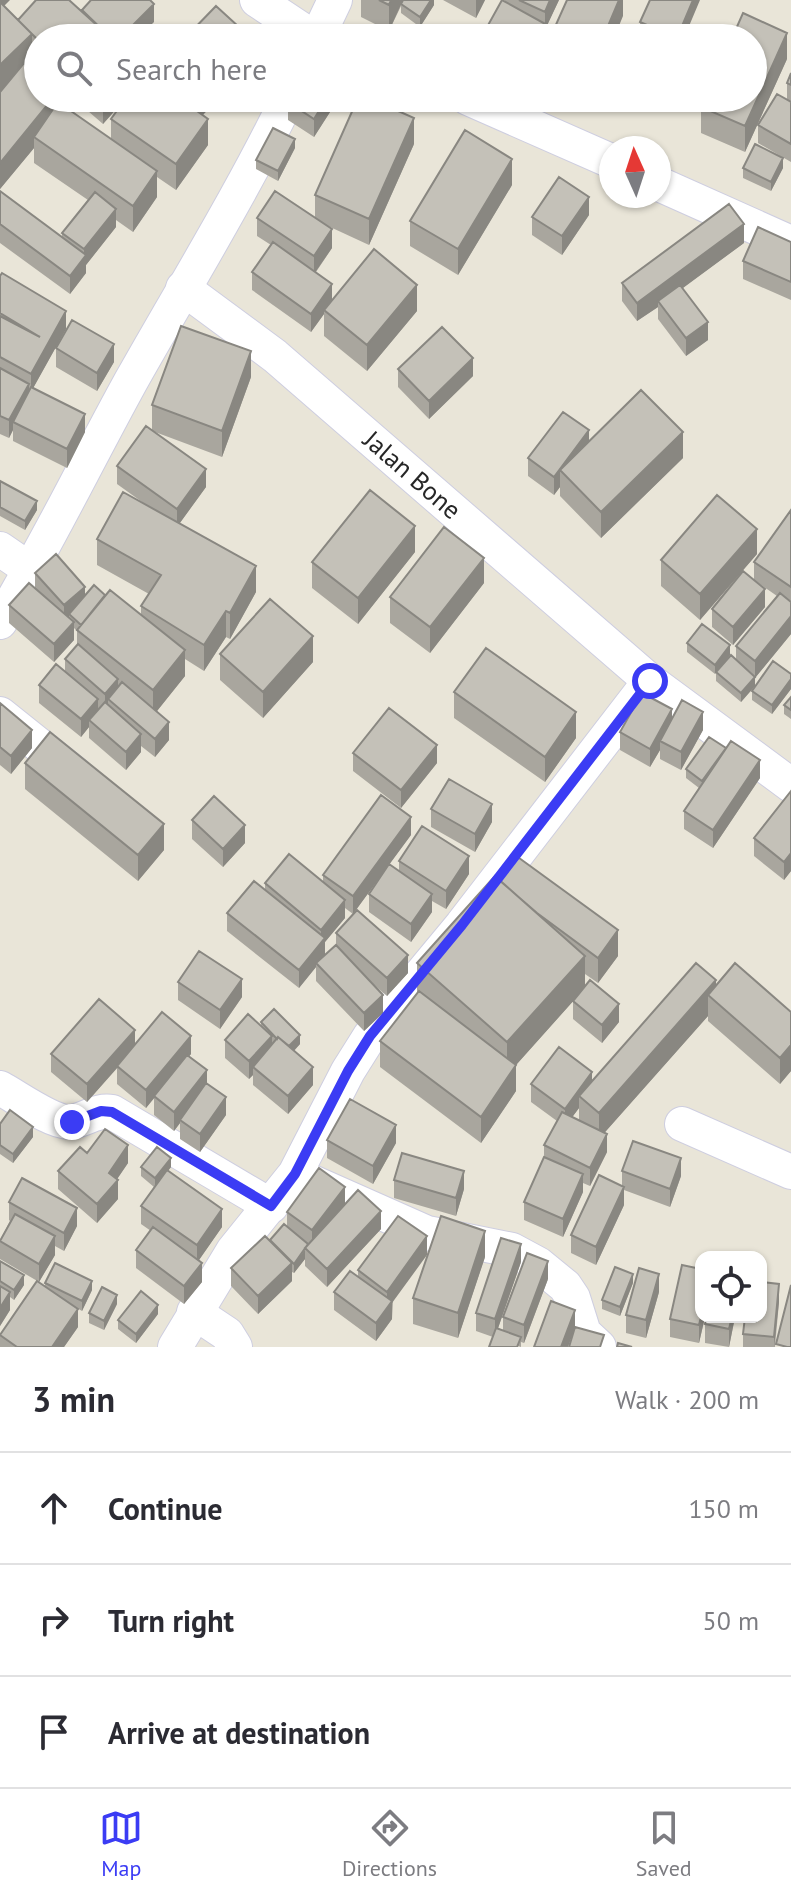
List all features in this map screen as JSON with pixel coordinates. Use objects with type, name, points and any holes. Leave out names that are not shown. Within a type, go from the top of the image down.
[{"type":"street","points":[[257,0],[294,24]]},
{"type":"street","points":[[322,24],[335,0]]},
{"type":"street","points":[[0,622],[32,571],[95,446],[258,159],[281,112]]},
{"type":"street","points":[[500,112],[599,156]]},
{"type":"street","points":[[671,189],[791,243]]},
{"type":"street","name":"Jalan Bone","points":[[183,288],[275,356],[650,681],[791,785]]},
{"type":"street","points":[[0,549],[32,571]]},
{"type":"street","points":[[175,1347],[233,1251],[295,1174],[348,1071],[370,1036],[462,925],[650,681]]},
{"type":"street","points":[[0,714],[97,791]]},
{"type":"street","points":[[0,1088],[58,1120],[72,1122],[101,1111],[112,1112],[271,1206]]},
{"type":"street","points":[[682,1124],[791,1172]]},
{"type":"street","points":[[295,1174],[427,1233],[512,1250],[538,1264],[565,1286],[573,1298],[584,1333],[599,1347]]},
{"type":"street","points":[[194,1312],[227,1334],[235,1347]]},
{"type":"building","points":[[36,0],[69,0],[96,24],[24,26],[18,20]]},
{"type":"building","points":[[91,0],[150,0],[154,4],[134,24],[96,24],[82,10]]},
{"type":"building","points":[[403,0],[431,0],[420,17],[401,4]]},
{"type":"building","points":[[502,0],[545,24],[489,24]]},
{"type":"building","points":[[519,0],[550,0],[545,12]]},
{"type":"building","points":[[567,0],[619,0],[609,24],[556,24]]},
{"type":"building","points":[[650,0],[693,0],[683,24],[640,22]]},
{"type":"building","points":[[0,2],[24,26],[24,42],[0,65]]},
{"type":"building","points":[[216,6],[236,24],[199,24]]},
{"type":"building","points":[[743,13],[787,33],[767,77],[767,24],[738,24]]},
{"type":"building","points":[[24,63],[24,112],[42,112],[0,163],[0,92]]},
{"type":"building","points":[[777,94],[791,102],[791,144],[758,125]]},
{"type":"building","points":[[51,112],[72,112],[157,171],[133,206],[34,137]]},
{"type":"building","points":[[116,112],[198,112],[208,119],[176,164],[111,119]]},
{"type":"building","points":[[303,112],[318,112],[314,119]]},
{"type":"building","points":[[352,112],[400,112],[414,118],[369,219],[315,195]]},
{"type":"building","points":[[713,112],[751,112],[745,126]]},
{"type":"building","points":[[273,128],[295,139],[278,171],[256,160]]},
{"type":"building","points":[[465,130],[512,159],[458,249],[410,221]]},
{"type":"building","points":[[755,144],[783,158],[771,182],[743,168]]},
{"type":"building","points":[[559,177],[589,197],[562,236],[532,217]]},
{"type":"building","points":[[0,191],[86,255],[70,276],[0,224]]},
{"type":"building","points":[[275,191],[332,229],[314,256],[257,218]]},
{"type":"building","points":[[95,192],[116,209],[84,249],[62,233]]},
{"type":"building","points":[[729,204],[744,224],[637,303],[622,283]]},
{"type":"building","points":[[758,227],[791,242],[791,282],[743,261]]},
{"type":"building","points":[[273,242],[332,284],[311,314],[252,272]]},
{"type":"building","points":[[374,249],[417,285],[367,345],[324,310]]},
{"type":"building","points":[[2,273],[66,311],[31,374],[0,357],[0,316],[40,337],[0,313]]},
{"type":"building","points":[[680,285],[708,322],[686,338],[658,301]]},
{"type":"building","points":[[72,320],[114,344],[97,373],[56,348]]},
{"type":"building","points":[[181,326],[251,351],[222,431],[152,405]]},
{"type":"building","points":[[442,327],[473,358],[429,401],[398,369]]},
{"type":"building","points":[[0,368],[29,384],[9,420],[0,416]]},
{"type":"building","points":[[31,387],[85,414],[67,449],[13,422]]},
{"type":"building","points":[[641,390],[683,432],[601,512],[560,470]]},
{"type":"building","points":[[563,412],[589,430],[554,477],[528,458]]},
{"type":"building","points":[[146,426],[206,469],[177,509],[117,466]]},
{"type":"building","points":[[0,481],[37,501],[25,521],[0,507]]},
{"type":"building","points":[[370,490],[415,526],[358,598],[312,562]]},
{"type":"building","points":[[123,492],[256,566],[230,613],[226,611],[204,645],[141,606],[161,575],[97,539]]},
{"type":"building","points":[[717,495],[757,529],[700,594],[661,560]]},
{"type":"building","points":[[791,510],[791,587],[754,562]]},
{"type":"building","points":[[444,527],[484,558],[430,627],[390,597]]},
{"type":"building","points":[[56,554],[85,587],[64,605],[35,573]]},
{"type":"building","points":[[743,571],[765,589],[733,627],[712,609]]},
{"type":"building","points":[[29,583],[74,622],[54,644],[9,605]]},
{"type":"building","points":[[94,585],[105,595],[81,625],[69,614]]},
{"type":"building","points":[[110,590],[185,650],[153,690],[77,630]]},
{"type":"building","points":[[780,593],[791,602],[791,616],[755,661],[736,646]]},
{"type":"building","points":[[270,599],[313,636],[263,692],[220,654]]},
{"type":"building","points":[[702,624],[730,645],[715,665],[687,643]]},
{"type":"building","points":[[78,644],[118,679],[105,694],[65,659]]},
{"type":"building","points":[[486,648],[576,712],[545,757],[454,692]]},
{"type":"building","points":[[731,655],[755,677],[741,693],[716,672]]},
{"type":"building","points":[[773,661],[791,674],[791,679],[772,705],[752,691]]},
{"type":"building","points":[[56,664],[98,699],[81,719],[39,685]]},
{"type":"building","points":[[122,682],[169,722],[155,739],[108,699]]},
{"type":"building","points":[[642,693],[672,709],[650,749],[620,732]]},
{"type":"building","points":[[791,697],[791,710],[784,705]]},
{"type":"building","points":[[682,700],[703,712],[681,752],[660,741]]},
{"type":"building","points":[[105,702],[141,734],[126,752],[89,720]]},
{"type":"building","points":[[0,703],[32,730],[11,756],[0,747]]},
{"type":"building","points":[[389,708],[437,745],[401,790],[353,753]]},
{"type":"building","points":[[50,732],[164,824],[138,855],[25,763]]},
{"type":"building","points":[[709,737],[726,748],[702,781],[686,769]]},
{"type":"building","points":[[731,741],[760,760],[713,830],[684,811]]},
{"type":"building","points":[[449,779],[492,804],[475,834],[431,809]]},
{"type":"building","points":[[791,791],[791,853],[784,862],[754,838]]},
{"type":"building","points":[[381,795],[411,817],[353,896],[323,875]]},
{"type":"building","points":[[214,796],[245,825],[223,849],[192,820]]},
{"type":"building","points":[[422,826],[469,856],[446,891],[399,861]]},
{"type":"building","points":[[289,854],[345,900],[321,930],[265,883]]},
{"type":"building","points":[[515,855],[618,930],[598,958],[537,913],[498,879]]},
{"type":"building","points":[[389,864],[432,894],[411,924],[369,894]]},
{"type":"building","points":[[495,876],[585,956],[507,1042],[417,963]]},
{"type":"building","points":[[254,881],[325,938],[299,970],[227,913]]},
{"type":"building","points":[[357,910],[408,955],[387,978],[336,933]]},
{"type":"building","points":[[336,945],[383,995],[364,1013],[316,963]]},
{"type":"building","points":[[199,951],[242,979],[220,1010],[178,982]]},
{"type":"building","points":[[696,963],[716,980],[599,1113],[579,1096]]},
{"type":"building","points":[[735,963],[791,1012],[791,1045],[780,1058],[708,995]]},
{"type":"building","points":[[590,980],[619,1004],[602,1025],[573,1001]]},
{"type":"building","points":[[419,991],[516,1065],[481,1117],[380,1041]]},
{"type":"building","points":[[99,999],[135,1030],[87,1084],[51,1054]]},
{"type":"building","points":[[274,1009],[300,1035],[289,1046],[277,1039],[261,1022]]},
{"type":"building","points":[[162,1012],[191,1036],[146,1090],[117,1066]]},
{"type":"building","points":[[248,1014],[272,1036],[249,1061],[225,1040]]},
{"type":"building","points":[[278,1037],[313,1067],[288,1096],[253,1067]]},
{"type":"building","points":[[559,1047],[592,1072],[565,1109],[531,1084]]},
{"type":"building","points":[[187,1055],[207,1070],[174,1112],[154,1096]]},
{"type":"building","points":[[206,1083],[226,1097],[200,1134],[180,1120]]},
{"type":"building","points":[[350,1099],[396,1125],[373,1166],[327,1140]]},
{"type":"building","points":[[10,1110],[33,1127],[13,1154],[0,1145],[0,1124]]},
{"type":"building","points":[[562,1112],[607,1134],[590,1168],[544,1145]]},
{"type":"building","points":[[105,1129],[128,1145],[109,1173],[118,1180],[97,1204],[58,1171],[80,1147],[87,1153]]},
{"type":"building","points":[[633,1141],[681,1158],[670,1189],[622,1171]]},
{"type":"building","points":[[157,1147],[171,1158],[155,1178],[141,1167]]},
{"type":"building","points":[[402,1153],[464,1171],[456,1198],[394,1180]]},
{"type":"building","points":[[544,1157],[583,1174],[563,1219],[524,1202]]},
{"type":"building","points":[[319,1168],[345,1187],[312,1230],[287,1212]]},
{"type":"building","points":[[167,1170],[222,1209],[197,1245],[141,1206]]},
{"type":"building","points":[[599,1175],[624,1187],[596,1247],[571,1235]]},
{"type":"building","points":[[22,1178],[77,1208],[64,1233],[9,1202]]},
{"type":"building","points":[[358,1190],[381,1211],[327,1269],[305,1248]]},
{"type":"building","points":[[15,1214],[55,1236],[39,1264],[0,1241]]},
{"type":"building","points":[[398,1216],[427,1236],[387,1292],[358,1270]]},
{"type":"building","points":[[441,1216],[485,1231],[458,1313],[413,1298]]},
{"type":"building","points":[[284,1224],[308,1244],[294,1264],[270,1240]]},
{"type":"building","points":[[153,1227],[202,1263],[184,1286],[136,1250]]},
{"type":"building","points":[[265,1236],[292,1263],[258,1296],[231,1268]]},
{"type":"building","points":[[501,1238],[521,1244],[495,1319],[476,1313]]},
{"type":"building","points":[[527,1253],[548,1261],[524,1325],[503,1317]]},
{"type":"building","points":[[0,1261],[24,1275],[14,1290],[0,1281]]},
{"type":"building","points":[[55,1263],[92,1281],[82,1301],[45,1283]]},
{"type":"building","points":[[682,1265],[695,1268],[695,1323],[699,1325],[670,1319]]},
{"type":"building","points":[[615,1267],[633,1274],[620,1307],[602,1300]]},
{"type":"building","points":[[639,1268],[659,1274],[646,1320],[626,1315]]},
{"type":"building","points":[[350,1271],[392,1301],[376,1323],[334,1292]]},
{"type":"building","points":[[37,1281],[78,1309],[52,1347],[17,1347],[0,1335]]},
{"type":"building","points":[[767,1283],[779,1284],[774,1337],[743,1334],[744,1323],[767,1323]]},
{"type":"building","points":[[791,1285],[791,1347],[787,1347],[776,1344]]},
{"type":"building","points":[[0,1286],[10,1292],[0,1308]]},
{"type":"building","points":[[102,1287],[117,1295],[104,1321],[89,1313]]},
{"type":"building","points":[[141,1291],[158,1305],[136,1334],[118,1320]]},
{"type":"building","points":[[551,1301],[575,1310],[561,1347],[534,1347]]},
{"type":"building","points":[[705,1323],[730,1323],[729,1329]]},
{"type":"building","points":[[575,1327],[604,1335],[600,1347],[569,1347]]},
{"type":"building","points":[[496,1328],[521,1337],[517,1347],[489,1347]]},
{"type":"route","points":[[72,1122],[101,1111],[112,1112],[227,1177],[271,1206],[295,1174],[348,1071],[370,1036],[462,925],[650,681]]}]
